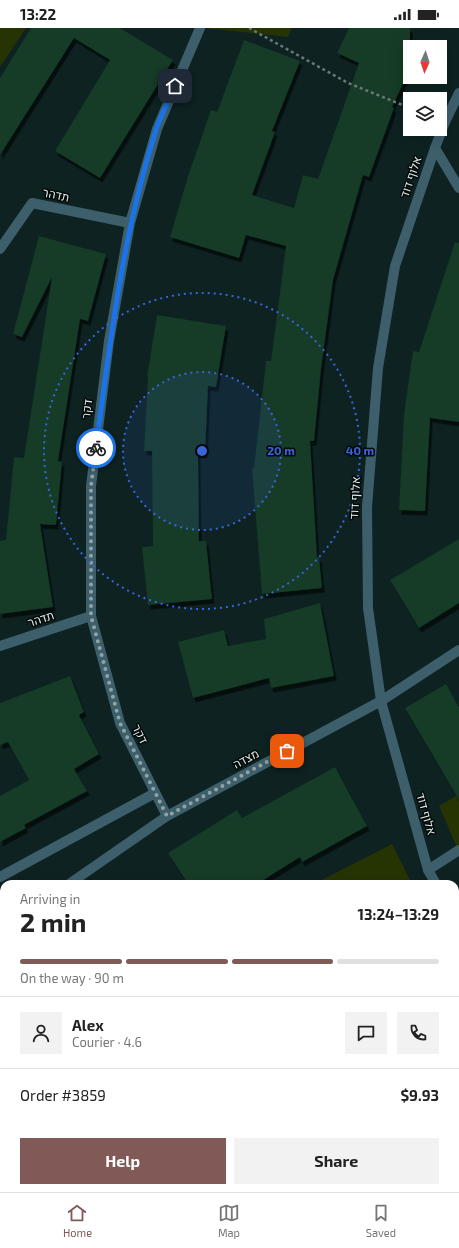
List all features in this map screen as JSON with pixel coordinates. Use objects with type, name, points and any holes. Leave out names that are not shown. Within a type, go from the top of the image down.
[{"type":"street","name":"דקר","points":[[167,816],[120,723],[91,616],[91,486],[109,341],[130,224],[157,129],[200,28]]},
{"type":"street","name":"אלוף דוד","points":[[434,880],[428,870],[381,701],[368,608],[366,507],[378,368],[394,266],[435,148],[445,122],[459,94]]},
{"type":"street","points":[[435,148],[459,188]]},
{"type":"street","name":"תדהר","points":[[0,249],[32,203],[130,224]]},
{"type":"street","name":"תדהר","points":[[0,646],[91,616]]},
{"type":"street","name":"מצדה","points":[[75,880],[167,816],[381,701],[459,650]]},
{"type":"street","points":[[0,877],[155,793]]},
{"type":"street","points":[[428,870],[459,850]]},
{"type":"path","points":[[249,28],[348,83],[403,105]]},
{"type":"green space","points":[[0,28],[26,28],[0,67]]},
{"type":"green space","points":[[205,28],[292,28],[288,37]]},
{"type":"green space","points":[[459,794],[459,852],[439,806]]},
{"type":"green space","points":[[392,844],[410,880],[322,880]]},
{"type":"building","points":[[31,28],[120,28],[173,60],[100,178],[55,151],[110,60],[74,38],[0,155],[0,78]]},
{"type":"building","points":[[349,28],[410,28],[410,40],[403,40],[403,84],[392,107],[394,108],[369,177],[363,175],[333,280],[321,369],[314,441],[310,441],[317,557],[319,557],[322,588],[262,594],[252,468],[254,468],[266,361],[271,361],[286,246],[246,235],[239,258],[170,237],[188,176],[211,110],[217,112],[244,40],[300,61],[272,131],[275,132],[252,195],[294,208],[303,175],[318,179],[359,63],[337,53]]},
{"type":"building","points":[[39,236],[106,254],[88,321],[80,319],[58,461],[62,462],[56,525],[40,524],[53,607],[0,614],[0,541],[6,540],[14,457],[24,458],[52,277],[22,337],[13,334]]},
{"type":"building","points":[[455,242],[459,243],[459,422],[430,418],[425,511],[399,510],[404,414],[413,351],[419,352]]},
{"type":"building","points":[[157,315],[226,326],[216,387],[208,386],[205,454],[198,454],[199,541],[206,541],[212,599],[148,605],[142,547],[153,546],[152,451],[144,451],[147,377]]},
{"type":"building","points":[[459,539],[459,603],[419,628],[390,580]]},
{"type":"building","points":[[320,603],[334,676],[271,688],[269,678],[193,698],[178,642],[224,630],[228,646],[266,639],[264,619]]},
{"type":"building","points":[[70,676],[84,712],[79,715],[99,754],[74,769],[87,791],[24,825],[26,828],[0,842],[0,796],[29,780],[8,742],[0,745],[0,703]]},
{"type":"building","points":[[446,684],[459,707],[459,800],[405,708]]},
{"type":"building","points":[[335,767],[367,826],[302,862],[300,857],[263,880],[185,880],[168,853],[237,810],[242,818]]},
{"type":"way so far","points":[[96,448],[91,486],[91,616],[120,723],[167,816],[287,751]]},
{"type":"route","points":[[96,448],[109,341],[130,224],[157,129],[175,86]]}]
